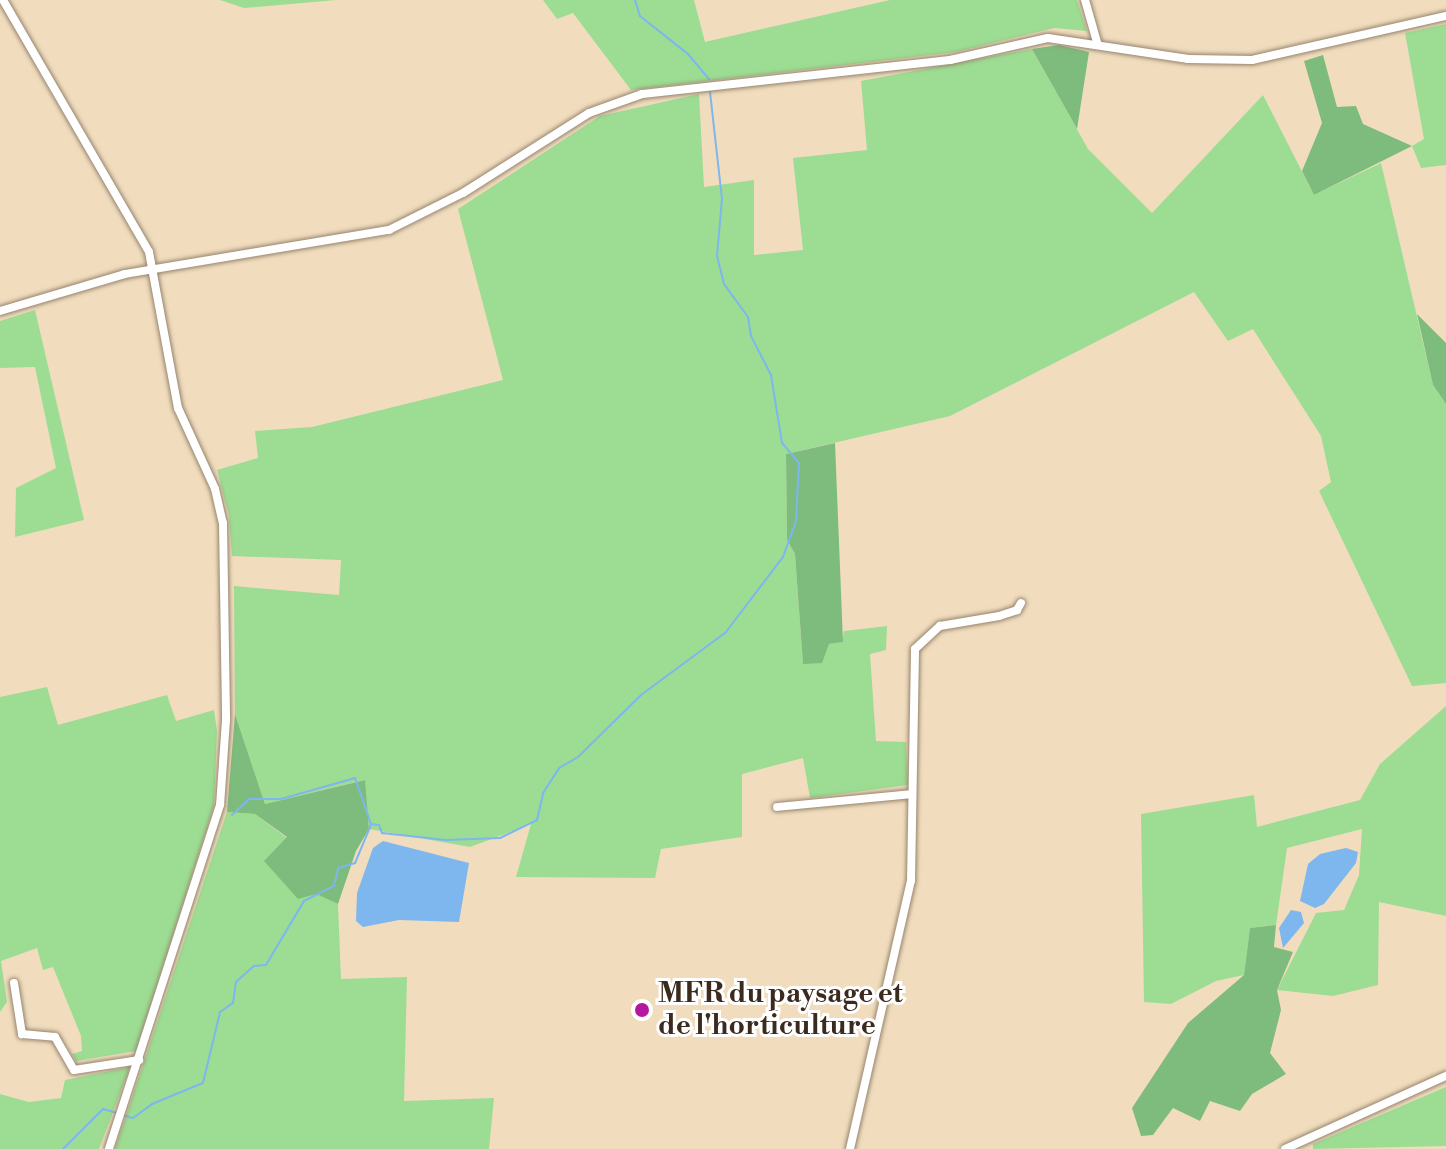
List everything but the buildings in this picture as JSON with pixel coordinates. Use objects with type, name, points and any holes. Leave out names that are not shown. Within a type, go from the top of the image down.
[{"type":"street","points":[[3,0],[154,268],[178,408],[220,503],[226,745],[220,805],[209,847],[109,1149]]},
{"type":"street","points":[[1085,0],[1097,42]]},
{"type":"street","points":[[0,311],[154,268],[389,230],[463,193],[589,113],[642,94],[950,60],[1048,38],[1097,42],[1188,59],[1252,60],[1446,16]]},
{"type":"street","points":[[850,1149],[911,881],[913,657],[919,642],[940,626],[999,616],[1021,603]]},
{"type":"street","points":[[777,807],[911,794]]},
{"type":"street","points":[[14,983],[22,1034],[55,1037],[74,1070],[139,1060]]},
{"type":"street","points":[[1285,1149],[1446,1076]]},
{"type":"green space","points":[[220,0],[336,0],[244,8]]},
{"type":"green space","points":[[543,0],[694,0],[705,42],[890,0],[1077,0],[1087,31],[1054,28],[956,52],[631,90],[573,13],[557,19]]},
{"type":"green space","points":[[1446,24],[1446,165],[1421,168],[1412,146],[1424,139],[1405,33]]},
{"type":"green space","points":[[1059,45],[1089,52],[1077,129],[1032,49]]},
{"type":"green space","points":[[1032,49],[1088,149],[1152,213],[1263,95],[1314,195],[1381,163],[1433,385],[1446,404],[1446,683],[1412,686],[1319,491],[1331,482],[1321,436],[1253,329],[1228,341],[1194,292],[950,416],[786,454],[787,540],[795,554],[803,664],[829,644],[842,642],[844,631],[887,626],[886,650],[870,654],[876,741],[906,742],[908,785],[810,798],[803,758],[742,774],[742,837],[661,849],[655,878],[516,877],[531,824],[470,847],[369,829],[364,780],[265,804],[235,714],[234,586],[339,595],[341,560],[232,556],[229,516],[217,470],[258,458],[255,431],[312,427],[503,380],[458,209],[600,116],[699,94],[704,187],[754,180],[754,255],[803,250],[793,158],[867,150],[861,81]]},
{"type":"green space","points":[[1323,55],[1337,107],[1356,106],[1363,124],[1412,146],[1314,195],[1302,171],[1322,123],[1304,61]]},
{"type":"green space","points":[[35,310],[84,520],[15,537],[16,488],[56,468],[35,367],[0,368],[0,321]]},
{"type":"green space","points":[[1417,314],[1446,343],[1446,404],[1433,385]]},
{"type":"green space","points":[[835,443],[843,642],[829,644],[822,663],[803,664],[795,554],[787,540],[786,454]]},
{"type":"green space","points":[[47,687],[58,725],[167,695],[176,721],[214,710],[217,731],[214,806],[136,1051],[76,1061],[72,1054],[82,1051],[81,1036],[53,967],[43,970],[37,948],[1,961],[7,1002],[0,1012],[0,697]]},
{"type":"green space","points":[[1446,706],[1446,916],[1379,902],[1378,985],[1333,996],[1277,990],[1316,913],[1344,910],[1359,875],[1362,829],[1287,848],[1276,925],[1250,928],[1244,975],[1216,981],[1171,1004],[1144,1002],[1141,814],[1254,795],[1257,827],[1360,800],[1380,764]]},
{"type":"green space","points":[[235,714],[265,804],[365,780],[369,829],[356,851],[338,904],[316,894],[298,899],[264,861],[287,837],[255,814],[227,812]]},
{"type":"green space","points":[[227,812],[255,814],[287,838],[316,894],[338,904],[341,979],[407,977],[404,1101],[494,1098],[489,1149],[115,1149]]},
{"type":"green space","points":[[1276,925],[1274,947],[1293,952],[1277,990],[1281,1010],[1270,1053],[1286,1074],[1252,1094],[1240,1111],[1210,1101],[1200,1121],[1173,1108],[1153,1135],[1141,1136],[1132,1108],[1188,1023],[1244,975],[1250,928]]},
{"type":"green space","points":[[130,1067],[99,1149],[0,1149],[0,1094],[29,1102],[61,1098],[65,1080]]},
{"type":"green space","points":[[1446,1087],[1446,1146],[1313,1149],[1313,1144]]},
{"type":"water","points":[[383,841],[469,863],[459,922],[399,920],[363,927],[356,921],[357,893],[373,848]]},
{"type":"water","points":[[1346,848],[1358,852],[1356,863],[1324,904],[1315,908],[1300,901],[1308,864],[1320,854]]},
{"type":"water","points":[[1291,910],[1301,912],[1304,923],[1283,948],[1279,928]]},
{"type":"waterway","points":[[635,0],[640,16],[688,54],[709,79]]},
{"type":"waterway","points":[[232,815],[249,799],[281,799],[355,778],[371,824],[379,825],[382,833],[446,840],[500,838],[537,820],[543,793],[559,768],[578,757],[641,695],[726,632],[783,557],[796,521],[799,463],[782,443],[771,375],[751,336],[748,317],[724,284],[717,256],[722,199],[710,92]]},
{"type":"waterway","points":[[123,1115],[133,1118],[152,1104],[203,1083],[220,1012],[233,1003],[236,982],[254,966],[266,965],[304,901],[334,886],[338,868],[355,863],[371,825]]},
{"type":"waterway","points":[[63,1149],[103,1109],[117,1113]]},
{"type":"place","name":"MFR du paysage et de l'horticulture","points":[[642,1010]]}]
